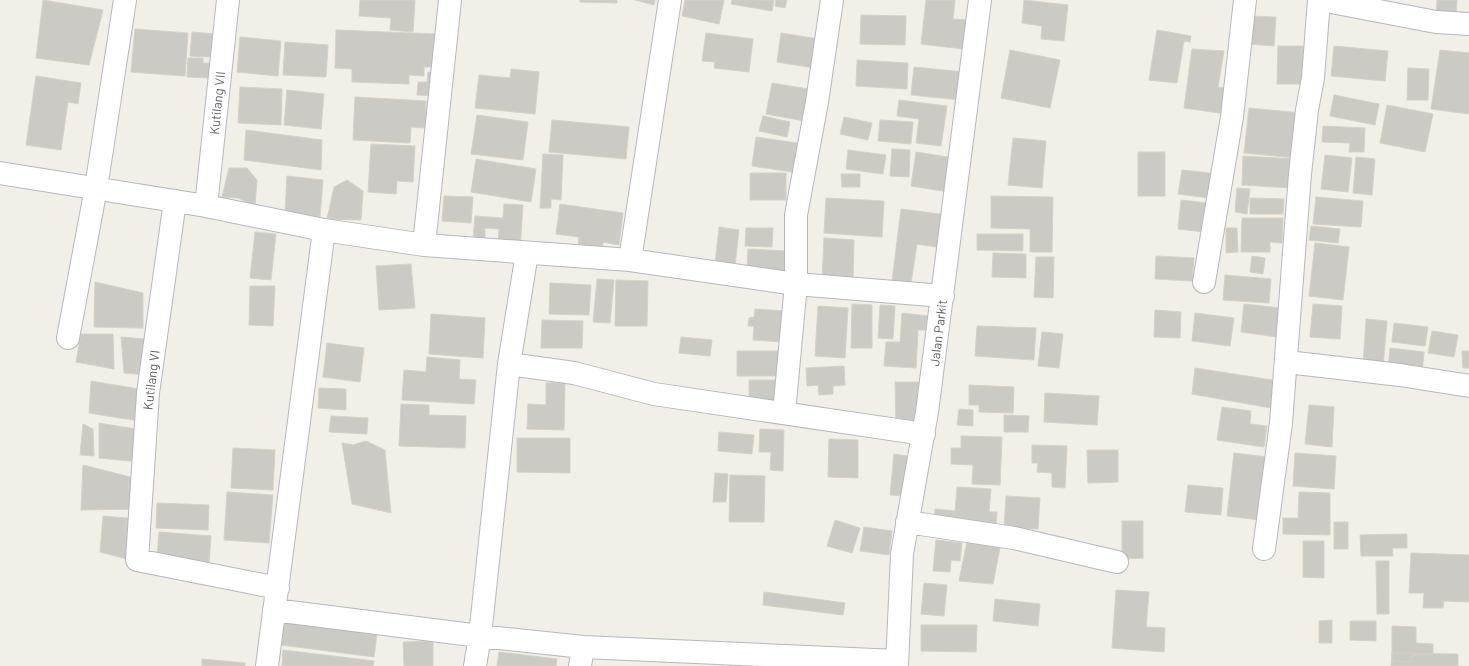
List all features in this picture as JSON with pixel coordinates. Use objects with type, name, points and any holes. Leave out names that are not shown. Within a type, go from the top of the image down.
[{"type":"street","points":[[68,338],[96,188],[125,0]]},
{"type":"street","name":"Kutilang VII","points":[[206,206],[228,0]]},
{"type":"street","points":[[424,245],[450,0]]},
{"type":"street","points":[[630,260],[670,0]]},
{"type":"street","points":[[784,413],[796,284],[796,215],[817,102],[832,0]]},
{"type":"street","name":"Jalan Parkit","points":[[897,663],[902,554],[906,522],[924,434],[980,0]]},
{"type":"street","points":[[1204,282],[1232,117],[1245,0]]},
{"type":"street","points":[[1264,549],[1281,423],[1287,362],[1300,174],[1307,110],[1313,78],[1320,0],[1436,22],[1469,24]]},
{"type":"street","points":[[0,173],[206,206],[324,230],[424,245],[630,260],[796,284],[943,296]]},
{"type":"street","name":"Kutilang VI","points":[[175,201],[148,393],[137,560],[276,598]]},
{"type":"street","points":[[267,666],[324,230]]},
{"type":"street","points":[[475,666],[480,636],[509,364],[527,253]]},
{"type":"street","points":[[1287,362],[1400,375],[1469,386]]},
{"type":"street","points":[[509,364],[574,373],[654,394],[924,434]]},
{"type":"street","points":[[906,522],[1014,538],[1117,562]]},
{"type":"street","points":[[276,598],[480,636],[582,657],[897,663]]},
{"type":"building","points":[[43,0],[103,10],[89,65],[36,58]]},
{"type":"building","points":[[360,0],[415,0],[413,32],[390,30],[391,18],[359,16]]},
{"type":"building","points":[[580,0],[617,0],[617,3],[580,2]]},
{"type":"building","points":[[635,0],[655,0],[654,5]]},
{"type":"building","points":[[685,0],[724,0],[719,24],[682,16]]},
{"type":"building","points":[[732,0],[774,0],[772,11],[731,4]]},
{"type":"building","points":[[776,0],[787,0],[785,8],[775,6]]},
{"type":"building","points":[[926,0],[955,0],[953,19],[966,20],[963,49],[921,44]]},
{"type":"building","points":[[1024,0],[1068,5],[1064,41],[1041,39],[1042,26],[1022,23]]},
{"type":"building","points":[[1437,0],[1457,0],[1456,19],[1436,18]]},
{"type":"building","points":[[861,15],[906,16],[905,45],[860,44]]},
{"type":"building","points":[[1249,16],[1276,17],[1274,46],[1247,44]]},
{"type":"building","points":[[135,29],[188,33],[185,76],[131,72]]},
{"type":"building","points":[[336,30],[436,34],[435,67],[424,67],[424,76],[409,75],[409,84],[352,82],[352,69],[335,68]]},
{"type":"building","points":[[1157,30],[1191,36],[1190,42],[1184,41],[1177,83],[1149,80]]},
{"type":"building","points":[[192,32],[214,34],[212,57],[190,56]]},
{"type":"building","points":[[706,33],[753,39],[749,72],[714,68],[715,62],[702,61]]},
{"type":"building","points":[[781,33],[819,39],[814,68],[777,62]]},
{"type":"building","points":[[240,37],[281,41],[278,76],[237,72]]},
{"type":"building","points":[[285,42],[328,45],[326,77],[283,75]]},
{"type":"building","points":[[1278,46],[1303,46],[1303,84],[1277,84]]},
{"type":"building","points":[[1334,46],[1388,51],[1385,81],[1331,76]]},
{"type":"building","points":[[1192,49],[1224,51],[1218,87],[1227,88],[1226,114],[1184,108]]},
{"type":"building","points":[[1010,50],[1060,60],[1050,108],[1001,98]]},
{"type":"building","points":[[1440,50],[1469,53],[1469,114],[1431,109]]},
{"type":"building","points":[[188,58],[203,58],[203,63],[210,63],[210,78],[187,77]]},
{"type":"building","points":[[857,60],[908,63],[907,89],[856,86]]},
{"type":"building","points":[[914,67],[964,72],[961,100],[911,95]]},
{"type":"building","points":[[1408,68],[1429,69],[1428,100],[1407,100]]},
{"type":"building","points":[[511,69],[539,72],[535,114],[475,108],[479,75],[510,78]]},
{"type":"building","points":[[428,72],[437,73],[435,96],[417,95],[418,82],[427,82]]},
{"type":"building","points":[[36,76],[81,83],[78,104],[68,102],[61,150],[26,145]]},
{"type":"building","points":[[772,83],[826,92],[821,124],[766,114]]},
{"type":"building","points":[[240,87],[282,89],[281,125],[238,123]]},
{"type":"building","points":[[287,90],[324,94],[321,129],[284,125]]},
{"type":"building","points":[[1334,95],[1379,104],[1375,125],[1330,116]]},
{"type":"building","points":[[355,97],[426,101],[425,128],[411,127],[410,143],[353,140]]},
{"type":"building","points":[[899,100],[947,106],[941,146],[916,143],[919,119],[897,116]]},
{"type":"building","points":[[1387,105],[1433,114],[1425,152],[1380,143]]},
{"type":"building","points":[[1249,108],[1301,113],[1296,158],[1244,153]]},
{"type":"building","points":[[477,115],[528,122],[523,160],[471,154]]},
{"type":"building","points":[[763,116],[790,122],[787,137],[759,131]]},
{"type":"building","points":[[844,117],[872,123],[868,140],[840,134]]},
{"type":"building","points":[[552,120],[629,127],[626,159],[549,152]]},
{"type":"building","points":[[880,120],[913,122],[911,144],[878,141]]},
{"type":"building","points":[[1323,126],[1365,128],[1364,152],[1349,152],[1350,143],[1322,142]]},
{"type":"building","points":[[246,130],[322,140],[321,170],[244,160]]},
{"type":"building","points":[[756,137],[803,144],[799,173],[752,166]]},
{"type":"building","points":[[1013,138],[1046,141],[1042,188],[1008,185]]},
{"type":"building","points":[[371,144],[415,146],[413,182],[397,181],[396,194],[368,192]]},
{"type":"building","points":[[892,149],[910,150],[909,177],[890,176]]},
{"type":"building","points":[[848,150],[886,155],[883,174],[846,169]]},
{"type":"building","points":[[916,152],[954,158],[949,192],[911,186]]},
{"type":"building","points":[[1138,152],[1165,152],[1165,196],[1138,196]]},
{"type":"building","points":[[543,154],[563,155],[561,200],[551,199],[551,208],[540,208]]},
{"type":"building","points":[[1325,155],[1352,158],[1348,192],[1321,189]]},
{"type":"building","points":[[1243,156],[1294,159],[1292,188],[1242,185]]},
{"type":"building","points":[[1356,157],[1375,159],[1372,195],[1353,193]]},
{"type":"building","points":[[476,159],[536,169],[531,202],[471,192]]},
{"type":"building","points":[[229,168],[247,168],[257,180],[255,206],[238,198],[222,197]]},
{"type":"building","points":[[1182,170],[1228,175],[1225,200],[1178,194]]},
{"type":"building","points":[[750,173],[786,173],[786,200],[750,200]]},
{"type":"building","points":[[841,174],[860,174],[860,187],[842,187]]},
{"type":"building","points":[[287,176],[323,180],[320,217],[285,213]]},
{"type":"building","points":[[347,180],[363,191],[361,220],[327,219],[334,187]]},
{"type":"building","points":[[1237,188],[1250,189],[1247,214],[1235,212]]},
{"type":"building","points":[[444,196],[473,197],[471,223],[442,221]]},
{"type":"building","points":[[991,196],[1053,197],[1052,252],[1030,252],[1030,229],[991,228]]},
{"type":"building","points":[[1316,197],[1363,201],[1361,227],[1313,224]]},
{"type":"building","points":[[826,198],[884,201],[882,237],[824,233]]},
{"type":"building","points":[[1250,198],[1284,199],[1283,214],[1250,214]]},
{"type":"building","points":[[1181,200],[1207,203],[1204,232],[1178,229]]},
{"type":"building","points":[[504,204],[523,205],[520,249],[498,248],[499,229],[485,228],[485,238],[473,238],[475,216],[503,218]]},
{"type":"building","points":[[560,204],[623,213],[619,245],[603,242],[602,252],[578,249],[579,237],[556,234]]},
{"type":"building","points":[[901,209],[947,215],[943,248],[917,244],[911,283],[892,281]]},
{"type":"building","points":[[1242,218],[1283,218],[1282,243],[1270,242],[1270,252],[1241,252]]},
{"type":"building","points":[[1311,226],[1340,229],[1338,243],[1309,240]]},
{"type":"building","points":[[719,227],[739,230],[735,266],[715,264]]},
{"type":"building","points":[[746,228],[773,228],[772,247],[745,246]]},
{"type":"building","points":[[1226,228],[1237,228],[1238,252],[1226,253]]},
{"type":"building","points":[[255,232],[276,234],[271,280],[250,278]]},
{"type":"building","points":[[977,234],[1023,234],[1023,251],[977,250]]},
{"type":"building","points":[[824,238],[854,240],[853,281],[822,280]]},
{"type":"building","points":[[1315,243],[1349,247],[1343,300],[1309,296]]},
{"type":"building","points":[[748,249],[786,251],[785,276],[747,274]]},
{"type":"building","points":[[993,253],[1026,254],[1026,278],[992,277]]},
{"type":"building","points":[[1156,256],[1194,258],[1192,281],[1155,279]]},
{"type":"building","points":[[1252,256],[1265,258],[1263,274],[1250,272]]},
{"type":"building","points":[[1036,257],[1054,257],[1053,298],[1034,297]]},
{"type":"building","points":[[411,264],[415,308],[379,310],[376,266]]},
{"type":"building","points":[[1225,275],[1271,279],[1269,303],[1223,300]]},
{"type":"building","points":[[597,279],[614,280],[610,323],[593,322]]},
{"type":"building","points":[[616,280],[648,281],[647,326],[615,326]]},
{"type":"building","points":[[95,282],[143,293],[143,328],[94,327]]},
{"type":"building","points":[[550,283],[591,285],[589,315],[549,314]]},
{"type":"building","points":[[250,286],[275,286],[273,326],[249,325]]},
{"type":"building","points":[[852,304],[872,305],[872,348],[851,348]]},
{"type":"building","points":[[1244,304],[1281,308],[1277,337],[1241,332]]},
{"type":"building","points":[[1313,304],[1342,306],[1340,339],[1310,337]]},
{"type":"building","points":[[880,305],[895,306],[893,339],[878,338]]},
{"type":"building","points":[[818,306],[848,308],[845,358],[815,356]]},
{"type":"building","points":[[755,309],[785,311],[783,342],[753,340],[754,326],[748,326],[749,318],[754,317]]},
{"type":"building","points":[[1155,310],[1181,312],[1180,338],[1154,337]]},
{"type":"building","points":[[902,313],[937,317],[937,330],[918,330],[916,368],[884,366],[886,342],[900,342]]},
{"type":"building","points":[[1195,313],[1234,318],[1230,346],[1192,341]]},
{"type":"building","points":[[431,314],[485,318],[483,358],[429,354]]},
{"type":"building","points":[[1366,319],[1387,321],[1383,367],[1363,366]]},
{"type":"building","points":[[542,320],[583,321],[582,348],[541,348]]},
{"type":"building","points":[[1394,323],[1428,327],[1425,346],[1392,342]]},
{"type":"building","points":[[977,326],[1036,328],[1034,360],[975,356]]},
{"type":"building","points":[[1432,331],[1458,335],[1454,357],[1428,353]]},
{"type":"building","points":[[1042,332],[1063,334],[1059,368],[1038,366]]},
{"type":"building","points":[[81,334],[113,334],[114,369],[76,362]]},
{"type":"building","points":[[121,337],[145,339],[146,375],[124,373]]},
{"type":"building","points":[[681,337],[712,340],[710,356],[679,353]]},
{"type":"building","points":[[327,343],[364,348],[360,382],[323,377]]},
{"type":"building","points":[[1390,348],[1424,352],[1422,372],[1388,369]]},
{"type":"building","points":[[737,351],[792,351],[793,376],[737,376]]},
{"type":"building","points":[[1462,351],[1469,351],[1469,368],[1463,368]]},
{"type":"building","points":[[427,357],[460,360],[459,379],[476,380],[474,404],[402,400],[404,370],[426,372]]},
{"type":"building","points":[[844,366],[845,385],[833,386],[833,394],[819,395],[818,385],[807,386],[806,368]]},
{"type":"building","points":[[1195,368],[1279,381],[1276,409],[1192,394]]},
{"type":"building","points":[[749,380],[781,380],[781,405],[749,405]]},
{"type":"building","points":[[91,381],[145,390],[145,422],[89,413]]},
{"type":"building","points":[[895,382],[920,382],[920,424],[896,424]]},
{"type":"building","points":[[546,383],[565,383],[564,430],[527,429],[528,404],[546,405]]},
{"type":"building","points":[[969,385],[1014,387],[1013,413],[979,412],[979,405],[969,405]]},
{"type":"building","points":[[319,388],[346,389],[346,410],[318,408]]},
{"type":"building","points":[[1045,393],[1099,396],[1097,425],[1044,422]]},
{"type":"building","points":[[401,404],[429,405],[429,415],[466,416],[465,448],[399,446]]},
{"type":"building","points":[[1309,405],[1334,407],[1332,447],[1305,444]]},
{"type":"building","points":[[1222,407],[1251,411],[1250,424],[1267,426],[1264,447],[1217,440]]},
{"type":"building","points":[[959,409],[973,410],[973,426],[957,425]]},
{"type":"building","points":[[1004,415],[1029,416],[1028,432],[1004,432]]},
{"type":"building","points":[[331,416],[368,418],[367,434],[329,432]]},
{"type":"building","points":[[99,423],[142,430],[140,462],[99,458]]},
{"type":"building","points":[[83,424],[93,429],[94,456],[80,455]]},
{"type":"building","points":[[760,429],[784,430],[783,471],[770,470],[771,452],[759,452]]},
{"type":"building","points":[[719,432],[754,435],[752,454],[718,451]]},
{"type":"building","points":[[961,436],[1002,437],[1000,485],[972,484],[973,465],[951,464],[951,448],[961,448]]},
{"type":"building","points":[[517,438],[570,438],[570,473],[517,472]]},
{"type":"building","points":[[829,439],[858,440],[858,478],[828,477]]},
{"type":"building","points":[[366,441],[385,450],[391,513],[352,504],[342,443],[353,445]]},
{"type":"building","points":[[1032,445],[1067,446],[1065,488],[1052,487],[1052,473],[1037,472],[1038,463],[1032,463]]},
{"type":"building","points":[[233,448],[275,450],[273,490],[231,488]]},
{"type":"building","points":[[1087,450],[1118,450],[1118,482],[1088,483]]},
{"type":"building","points":[[1234,453],[1267,457],[1260,520],[1227,516]]},
{"type":"building","points":[[1295,453],[1336,456],[1334,489],[1293,486]]},
{"type":"building","points":[[894,454],[907,456],[903,496],[890,495]]},
{"type":"building","points":[[83,465],[142,480],[139,509],[81,510]]},
{"type":"building","points":[[715,473],[728,474],[726,502],[713,502]]},
{"type":"building","points":[[730,475],[765,476],[764,522],[729,522]]},
{"type":"building","points":[[1188,485],[1223,488],[1221,515],[1185,512]]},
{"type":"building","points":[[957,487],[991,489],[989,512],[997,512],[996,530],[934,520],[935,509],[955,511]]},
{"type":"building","points":[[227,492],[273,495],[269,543],[224,540]]},
{"type":"building","points":[[1299,492],[1330,493],[1330,535],[1283,534],[1283,518],[1298,518]]},
{"type":"building","points":[[1006,496],[1040,498],[1038,529],[1004,527]]},
{"type":"building","points":[[157,503],[209,505],[208,530],[156,528]]},
{"type":"building","points":[[103,516],[138,519],[127,559],[100,552]]},
{"type":"building","points":[[835,520],[860,528],[852,553],[827,546]]},
{"type":"building","points":[[1122,521],[1143,521],[1143,558],[1122,559]]},
{"type":"building","points":[[1334,522],[1348,522],[1348,549],[1334,549]]},
{"type":"building","points":[[864,527],[892,531],[889,555],[860,551]]},
{"type":"building","points":[[159,532],[211,536],[209,563],[157,559]]},
{"type":"building","points":[[969,532],[1002,537],[993,584],[959,581]]},
{"type":"building","points":[[1407,534],[1407,548],[1392,548],[1393,556],[1361,556],[1360,535]]},
{"type":"building","points":[[936,540],[962,543],[960,561],[951,560],[950,572],[933,571]]},
{"type":"building","points":[[1303,541],[1324,541],[1324,578],[1303,577]]},
{"type":"building","points":[[1411,553],[1469,555],[1469,602],[1444,601],[1443,608],[1423,608],[1424,593],[1409,593]]},
{"type":"building","points":[[1376,561],[1389,561],[1389,614],[1377,614]]},
{"type":"building","points":[[924,583],[947,585],[944,616],[921,614]]},
{"type":"building","points":[[1116,590],[1149,592],[1146,627],[1165,628],[1164,652],[1112,648]]},
{"type":"building","points":[[764,592],[845,603],[843,615],[763,605]]},
{"type":"building","points":[[995,599],[1040,604],[1038,626],[993,621]]},
{"type":"building","points":[[285,613],[378,625],[374,657],[281,645]]},
{"type":"building","points":[[1332,620],[1332,643],[1319,643],[1319,621]]},
{"type":"building","points":[[1350,621],[1376,621],[1376,641],[1350,640]]},
{"type":"building","points":[[921,625],[977,625],[976,652],[921,651]]},
{"type":"building","points":[[1392,626],[1416,627],[1416,643],[1433,644],[1433,655],[1412,655],[1412,662],[1392,661]]},
{"type":"building","points":[[433,641],[433,666],[404,666],[403,642]]},
{"type":"building","points":[[283,650],[374,661],[373,666],[282,666]]},
{"type":"building","points":[[499,652],[557,659],[556,666],[497,666]]},
{"type":"building","points":[[1392,653],[1458,654],[1458,666],[1391,666]]},
{"type":"building","points":[[202,659],[245,663],[245,666],[202,666]]}]
